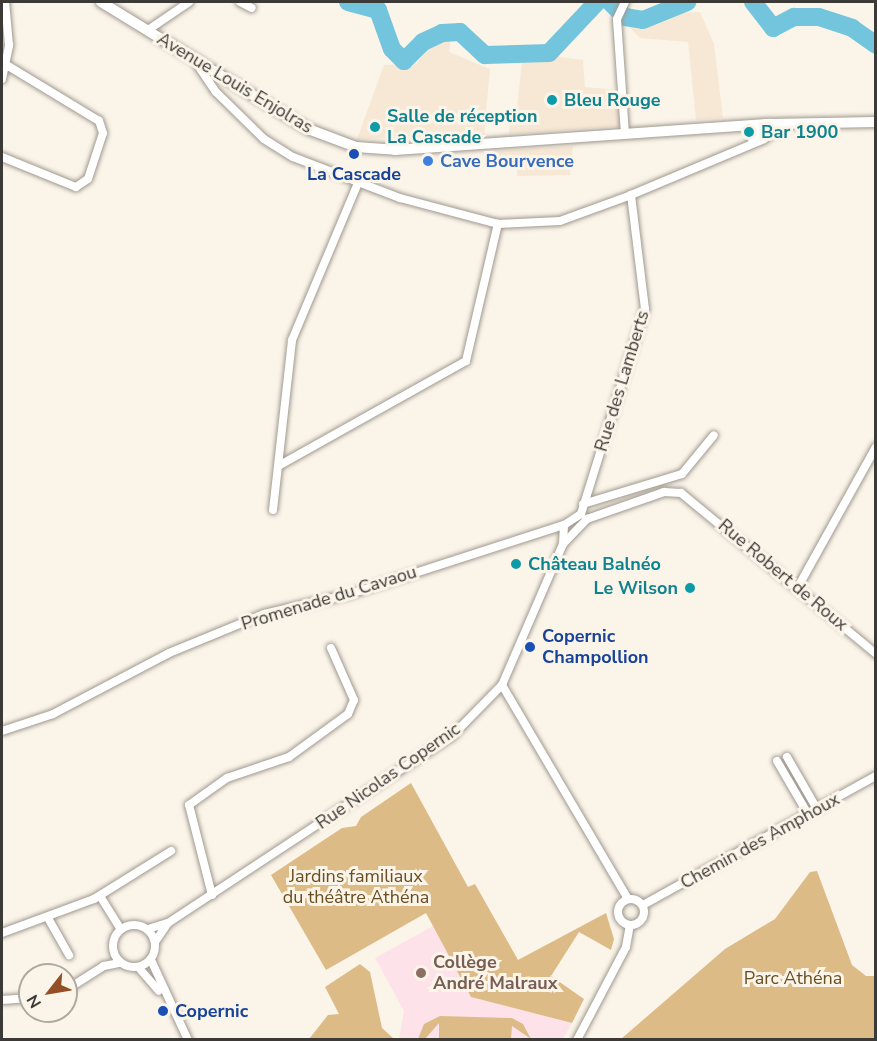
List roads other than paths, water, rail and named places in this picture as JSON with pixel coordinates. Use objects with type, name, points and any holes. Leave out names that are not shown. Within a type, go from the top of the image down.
[{"type":"main road","name":"Avenue Louis Enjolras","points":[[101,2],[308,129],[356,147],[395,150],[767,124],[876,123]]},
{"type":"street","points":[[2,79],[5,64],[4,2]]},
{"type":"street","points":[[147,30],[189,2]]},
{"type":"street","points":[[240,2],[252,8]]},
{"type":"street","points":[[625,3],[617,23],[625,134]]},
{"type":"street","points":[[194,59],[216,92],[264,139],[357,185],[498,224],[560,221],[631,195],[775,134],[784,124]]},
{"type":"street","points":[[2,157],[76,187],[88,179],[103,133],[99,121],[5,64]]},
{"type":"street","points":[[752,142],[767,124]]},
{"type":"street","points":[[273,510],[280,465],[292,340],[357,185]]},
{"type":"street","name":"Rue des Lamberts","points":[[584,517],[583,504],[645,309],[631,195]]},
{"type":"street","points":[[280,465],[466,361],[498,224]]},
{"type":"street","points":[[583,504],[682,474],[714,435]]},
{"type":"street","points":[[798,587],[876,447]]},
{"type":"street","name":"Rue Robert de Roux","points":[[584,517],[664,492],[688,497],[876,654]]},
{"type":"street","points":[[563,544],[564,525],[584,517]]},
{"type":"street","points":[[563,544],[584,517]]},
{"type":"street","name":"Promenade du Cavaou","points":[[2,731],[53,714],[169,653],[264,614],[350,594],[564,525]]},
{"type":"street","name":"Rue Nicolas Copernic","points":[[148,929],[168,923],[452,736],[502,685],[563,544]]},
{"type":"street","points":[[212,895],[189,805],[226,778],[289,757],[348,714],[354,700],[331,648]]},
{"type":"street","points":[[502,685],[628,899],[643,905],[644,917],[630,925]]},
{"type":"street","points":[[787,757],[817,809]]},
{"type":"street","points":[[777,761],[808,814]]},
{"type":"street","name":"Chemin des Amphoux","points":[[643,905],[876,776]]},
{"type":"street","points":[[2,933],[48,918],[100,896],[171,851]]},
{"type":"street","points":[[100,896],[121,929],[114,952],[104,966]]},
{"type":"street","points":[[628,899],[618,913],[630,925]]},
{"type":"street","points":[[48,918],[69,955]]},
{"type":"street","name":"Rue Nicolas Copernic","points":[[155,942],[168,923]]},
{"type":"street","points":[[121,929],[135,925],[148,929],[155,942],[151,960],[164,997],[188,1040]]},
{"type":"street","points":[[577,1040],[627,946],[630,925]]},
{"type":"street","points":[[114,952],[120,963]]},
{"type":"street","points":[[139,968],[151,960]]},
{"type":"street","points":[[78,982],[104,966],[120,963],[139,968],[164,997]]},
{"type":"street","points":[[2,1000],[18,999]]},
{"type":"waterway","points":[[348,2],[378,10],[392,49],[404,61],[423,42],[442,33],[460,32],[485,55],[549,53],[597,2]]},
{"type":"waterway","points":[[610,2],[625,17],[643,20],[687,2]]},
{"type":"waterway","points":[[753,2],[773,28],[794,17],[819,17],[852,28],[876,45]]},
{"type":"place","name":"Bleu Rouge","points":[[552,100]]},
{"type":"place","name":"Salle de réception La Cascade","points":[[375,127]]},
{"type":"place","name":"Bar 1900","points":[[749,132]]},
{"type":"place","name":"La Cascade","points":[[354,154]]},
{"type":"place","name":"Cave Bourvence","points":[[428,161]]},
{"type":"place","name":"Château Balnéo","points":[[516,564]]},
{"type":"place","name":"Le Wilson","points":[[690,588]]},
{"type":"place","name":"Copernic Champollion","points":[[530,647]]},
{"type":"place","name":"Collège André Malraux","points":[[421,973]]},
{"type":"place","name":"Copernic","points":[[163,1011]]},
{"type":"park label","name":"Jardins familiaux du théâtre Athéna","points":[[356,887]]},
{"type":"park label","name":"Parc Athéna","points":[[793,978]]}]
